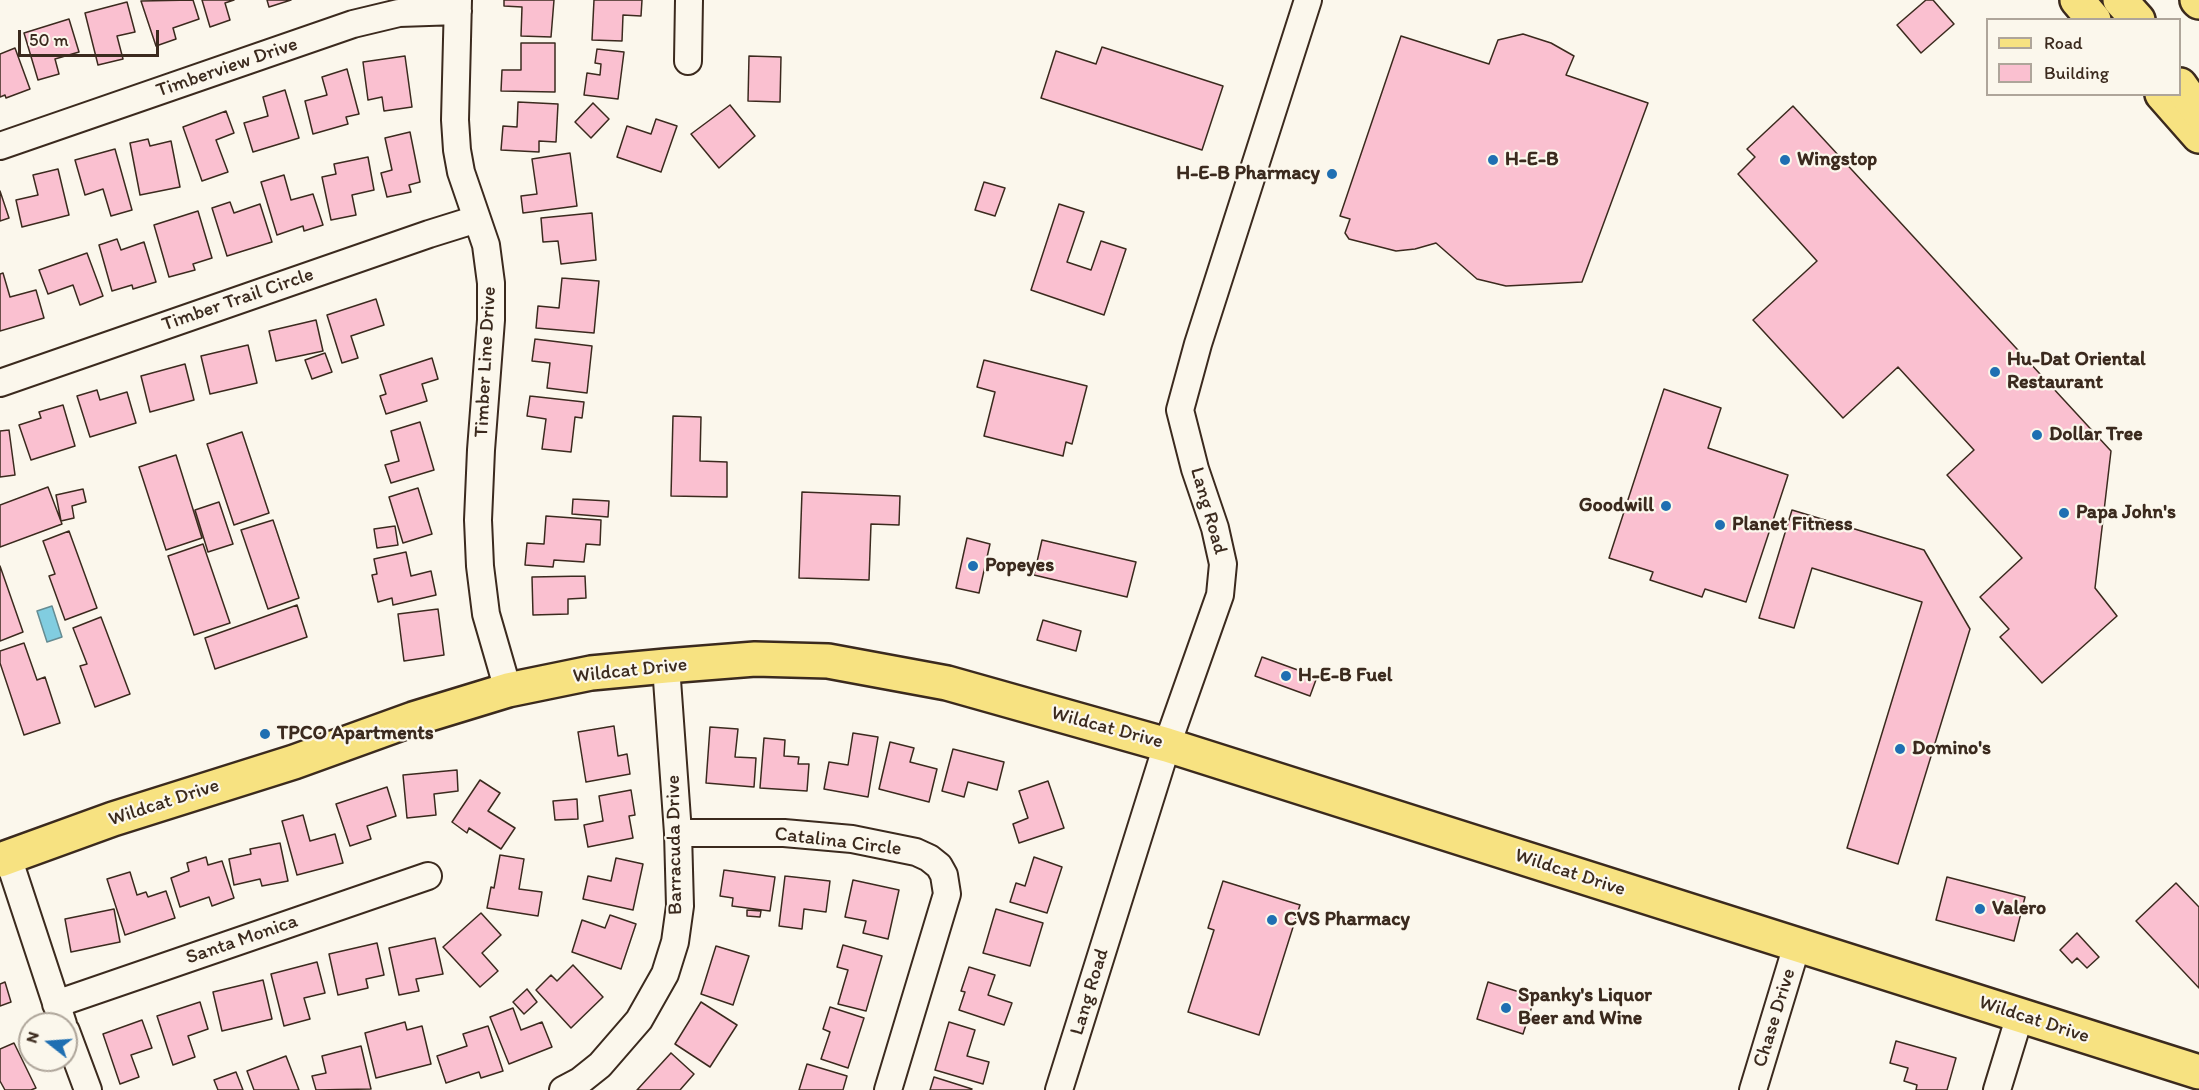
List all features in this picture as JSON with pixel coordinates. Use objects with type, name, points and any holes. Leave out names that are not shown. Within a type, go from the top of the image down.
[{"type":"main road","points":[[2077,0],[2092,18]]},
{"type":"main road","points":[[2119,0],[2131,18]]},
{"type":"main road","points":[[2119,0],[2136,18]]},
{"type":"main road","points":[[2181,65],[2199,85]]},
{"type":"main road","points":[[2181,86],[2199,112]]},
{"type":"main road","points":[[2164,96],[2199,136]]},
{"type":"main road","name":"Wildcat Drive","points":[[4,859],[113,819],[294,762],[413,719],[508,690],[591,672],[755,659],[828,661],[947,683],[1167,745],[2199,1072]]},
{"type":"street","points":[[688,61],[689,0]]},
{"type":"street","name":"Lang Road","points":[[1059,1090],[1167,745],[1220,595],[1223,564],[1215,528],[1195,469],[1180,410],[1201,332],[1308,0]]},
{"type":"street","name":"Timberview Drive","points":[[0,146],[361,21],[458,5]]},
{"type":"street","name":"Timber Line Drive","points":[[458,5],[455,120],[457,150],[461,172],[486,245],[491,283],[491,320],[478,520],[480,566],[486,614],[508,690]]},
{"type":"street","name":"Timber Trail Circle","points":[[0,383],[418,237],[477,219]]},
{"type":"street","name":"Barracuda Drive","points":[[576,1087],[621,1043],[644,1013],[665,974],[675,942],[680,906],[678,833],[666,666]]},
{"type":"street","name":"Catalina Circle","points":[[678,833],[784,833],[852,839],[916,852],[939,866],[944,875],[946,894],[944,904],[888,1090]]},
{"type":"street","points":[[4,859],[59,1012]]},
{"type":"street","name":"Santa Monica","points":[[65,1012],[428,876]]},
{"type":"street","name":"Chase Drive","points":[[1753,1090],[1797,945]]},
{"type":"street","points":[[1997,1090],[2020,1015]]},
{"type":"street","points":[[78,1063],[88,1090]]},
{"type":"water","points":[[52,606],[62,637],[47,642],[37,611]]},
{"type":"building","points":[[193,0],[199,19],[173,28],[176,39],[156,46],[141,1]]},
{"type":"building","points":[[202,0],[234,0],[225,3],[230,20],[210,27]]},
{"type":"building","points":[[267,0],[291,0],[269,7]]},
{"type":"building","points":[[504,0],[554,0],[551,37],[521,36],[522,7],[504,6]]},
{"type":"building","points":[[594,0],[642,0],[641,16],[623,15],[622,41],[592,40]]},
{"type":"building","points":[[1926,0],[1933,0],[1954,24],[1921,53],[1897,25]]},
{"type":"building","points":[[127,2],[135,32],[117,36],[123,59],[98,65],[85,13]]},
{"type":"building","points":[[69,19],[79,52],[55,59],[59,74],[38,80],[24,33]]},
{"type":"building","name":"H-E-B","points":[[1523,34],[1551,43],[1574,56],[1566,75],[1648,103],[1582,282],[1506,286],[1477,279],[1436,243],[1396,251],[1349,239],[1345,233],[1350,219],[1340,216],[1401,36],[1489,64],[1498,40]]},
{"type":"building","points":[[521,43],[555,43],[555,92],[501,91],[502,70],[521,70]]},
{"type":"building","points":[[1102,47],[1223,86],[1202,150],[1041,98],[1056,51],[1096,64]]},
{"type":"building","points":[[15,48],[30,89],[6,98],[5,95],[0,97],[0,54]]},
{"type":"building","points":[[597,49],[624,52],[618,99],[584,95],[587,73],[600,75],[601,64],[595,63]]},
{"type":"building","points":[[405,56],[412,107],[384,111],[382,97],[368,100],[363,62]]},
{"type":"building","points":[[749,56],[781,57],[780,102],[748,101]]},
{"type":"building","points":[[347,69],[359,114],[346,117],[348,124],[313,134],[305,101],[327,95],[322,77]]},
{"type":"building","points":[[285,90],[299,138],[253,152],[244,123],[268,116],[263,97]]},
{"type":"building","points":[[518,102],[558,104],[556,142],[539,141],[539,152],[501,150],[503,126],[517,127]]},
{"type":"building","points":[[593,103],[609,119],[591,138],[575,122]]},
{"type":"building","points":[[730,105],[755,136],[719,168],[691,134]]},
{"type":"building","points":[[1793,106],[2111,451],[2095,588],[2117,616],[2042,683],[2000,637],[2009,629],[1980,597],[2022,558],[1947,475],[1974,450],[1898,367],[1843,418],[1753,320],[1817,261],[1738,174],[1755,157],[1747,149]]},
{"type":"building","points":[[226,111],[234,133],[216,140],[228,172],[202,181],[183,127]]},
{"type":"building","points":[[656,119],[677,126],[661,172],[617,157],[627,126],[651,134]]},
{"type":"building","points":[[410,132],[420,182],[409,185],[411,192],[387,197],[381,173],[392,170],[385,138]]},
{"type":"building","points":[[148,139],[150,146],[171,141],[180,187],[140,195],[130,143]]},
{"type":"building","points":[[115,149],[132,210],[111,216],[103,189],[85,195],[75,160]]},
{"type":"building","points":[[570,153],[577,206],[523,213],[521,196],[537,194],[532,159]]},
{"type":"building","points":[[368,157],[374,190],[352,195],[356,215],[331,220],[322,177],[336,174],[334,164]]},
{"type":"building","points":[[58,169],[69,215],[22,227],[16,200],[38,195],[33,175]]},
{"type":"building","points":[[284,175],[291,200],[313,194],[323,225],[304,231],[303,226],[277,235],[261,182]]},
{"type":"building","points":[[984,182],[1005,188],[995,216],[975,210]]},
{"type":"building","points":[[0,191],[9,218],[0,221]]},
{"type":"building","points":[[230,202],[234,213],[260,204],[272,242],[227,256],[212,208]]},
{"type":"building","points":[[1059,204],[1084,212],[1067,262],[1091,270],[1101,241],[1126,249],[1104,315],[1031,290]]},
{"type":"building","points":[[198,211],[212,258],[193,264],[195,270],[169,277],[154,225]]},
{"type":"building","points":[[592,213],[596,260],[561,264],[558,241],[543,242],[541,218]]},
{"type":"building","points":[[117,239],[121,250],[144,242],[156,282],[133,289],[132,285],[112,291],[99,245]]},
{"type":"building","points":[[87,253],[103,296],[80,305],[73,285],[48,294],[39,270]]},
{"type":"building","points":[[3,273],[10,297],[36,290],[44,318],[0,331],[0,274]]},
{"type":"building","points":[[562,278],[599,281],[594,333],[536,328],[538,306],[559,308]]},
{"type":"building","points":[[376,299],[384,325],[351,336],[358,358],[342,363],[327,315]]},
{"type":"building","points":[[316,320],[323,351],[276,361],[269,331]]},
{"type":"building","points":[[535,339],[592,346],[587,393],[547,388],[550,363],[532,361]]},
{"type":"building","points":[[248,345],[257,383],[210,394],[201,356]]},
{"type":"building","points":[[325,353],[332,372],[312,379],[305,360]]},
{"type":"building","points":[[432,358],[438,379],[422,384],[427,401],[386,414],[380,396],[386,394],[380,375]]},
{"type":"building","points":[[984,360],[1087,386],[1072,444],[1066,442],[1063,456],[984,436],[995,392],[977,387]]},
{"type":"building","points":[[185,364],[194,400],[150,412],[141,376]]},
{"type":"building","points":[[1664,389],[1721,408],[1708,448],[1788,475],[1746,602],[1705,589],[1702,597],[1650,580],[1653,572],[1609,558]]},
{"type":"building","points":[[97,390],[100,400],[127,392],[136,423],[90,437],[77,396]]},
{"type":"building","points":[[530,396],[584,402],[582,418],[575,417],[571,452],[542,449],[546,419],[527,416]]},
{"type":"building","points":[[63,405],[75,446],[31,460],[19,425],[41,418],[39,412]]},
{"type":"building","points":[[673,416],[701,417],[700,461],[727,462],[727,497],[671,496]]},
{"type":"building","points":[[420,422],[434,470],[391,483],[385,465],[399,461],[391,431]]},
{"type":"building","points":[[9,430],[15,475],[0,477],[0,431]]},
{"type":"building","points":[[242,432],[269,513],[234,525],[207,444]]},
{"type":"building","points":[[176,455],[202,538],[166,550],[139,467]]},
{"type":"building","points":[[48,487],[62,524],[0,547],[0,505]]},
{"type":"building","points":[[418,488],[432,534],[403,543],[389,497]]},
{"type":"building","points":[[83,489],[86,502],[72,506],[74,518],[61,521],[56,495]]},
{"type":"building","points":[[802,492],[900,496],[899,525],[871,524],[869,580],[799,578]]},
{"type":"building","points":[[573,499],[609,501],[608,517],[572,514]]},
{"type":"building","points":[[219,502],[233,544],[208,552],[195,510]]},
{"type":"building","points":[[1792,510],[1924,550],[1970,629],[1898,864],[1847,848],[1922,602],[1812,568],[1794,628],[1759,618]]},
{"type":"building","points":[[546,516],[601,520],[600,545],[586,544],[584,562],[554,560],[553,567],[525,565],[527,543],[544,544]]},
{"type":"building","points":[[273,520],[299,598],[268,609],[241,530]]},
{"type":"building","points":[[395,526],[398,545],[377,548],[374,529]]},
{"type":"building","points":[[69,531],[97,608],[65,620],[49,576],[55,574],[43,541]]},
{"type":"building","name":"Popeyes","points":[[967,538],[990,544],[979,593],[956,588]]},
{"type":"building","points":[[1042,540],[1136,562],[1127,597],[1034,575]]},
{"type":"building","points":[[203,544],[230,623],[194,635],[168,556]]},
{"type":"building","points":[[406,552],[411,576],[431,571],[436,595],[393,605],[392,598],[378,602],[372,575],[377,574],[374,559]]},
{"type":"building","points":[[0,566],[23,632],[0,641]]},
{"type":"building","points":[[585,576],[586,598],[568,599],[568,614],[533,615],[532,577]]},
{"type":"building","points":[[297,605],[307,637],[215,669],[205,638]]},
{"type":"building","points":[[438,609],[444,655],[404,661],[398,614]]},
{"type":"building","points":[[101,617],[130,694],[95,707],[80,666],[87,664],[73,628]]},
{"type":"building","points":[[1043,620],[1081,631],[1076,651],[1037,640]]},
{"type":"building","points":[[24,643],[37,680],[45,677],[60,723],[24,735],[0,663],[0,651]]},
{"type":"building","name":"H-E-B Fuel","points":[[1262,657],[1317,677],[1310,696],[1255,676]]},
{"type":"building","points":[[614,726],[618,756],[627,754],[630,774],[586,782],[578,732]]},
{"type":"building","points":[[710,727],[738,729],[735,757],[756,758],[754,787],[706,783]]},
{"type":"building","points":[[853,733],[878,737],[868,797],[824,789],[829,762],[848,765]]},
{"type":"building","points":[[764,738],[785,740],[784,756],[799,757],[798,764],[809,764],[807,791],[760,788]]},
{"type":"building","points":[[890,742],[914,748],[910,762],[937,769],[929,802],[879,789]]},
{"type":"building","points":[[953,749],[1004,762],[997,790],[968,782],[964,797],[942,791]]},
{"type":"building","points":[[457,770],[458,791],[434,794],[436,815],[407,818],[403,775]]},
{"type":"building","points":[[480,780],[500,793],[488,811],[515,828],[501,849],[469,828],[467,833],[452,822]]},
{"type":"building","points":[[1048,781],[1064,828],[1019,843],[1013,824],[1028,818],[1019,791]]},
{"type":"building","points":[[387,787],[396,816],[367,826],[371,839],[350,846],[336,804]]},
{"type":"building","points":[[631,790],[635,815],[629,816],[633,838],[588,847],[584,825],[603,821],[599,796]]},
{"type":"building","points":[[577,799],[578,819],[555,820],[553,801]]},
{"type":"building","points":[[303,815],[310,841],[335,834],[343,863],[297,875],[282,821]]},
{"type":"building","points":[[280,843],[288,881],[262,886],[260,879],[234,885],[229,859],[251,854],[250,849]]},
{"type":"building","points":[[500,855],[524,859],[519,889],[542,892],[538,916],[487,908],[491,887],[494,888]]},
{"type":"building","points":[[206,857],[208,865],[222,861],[234,898],[212,906],[209,897],[180,907],[171,878],[189,871],[187,863]]},
{"type":"building","points":[[1034,857],[1062,867],[1047,913],[1010,902],[1016,883],[1025,886]]},
{"type":"building","points":[[616,858],[643,864],[633,910],[583,899],[588,876],[611,881]]},
{"type":"building","points":[[724,870],[775,877],[770,911],[732,906],[733,898],[720,896]]},
{"type":"building","points":[[130,872],[137,895],[146,892],[148,897],[166,891],[175,918],[125,935],[107,879]]},
{"type":"building","points":[[785,876],[830,881],[826,912],[804,909],[802,929],[779,926]]},
{"type":"building","name":"Valero","points":[[1947,877],[2025,897],[2014,941],[1936,920]]},
{"type":"building","points":[[853,880],[899,890],[888,939],[863,933],[866,921],[845,917]]},
{"type":"building","name":"CVS Pharmacy","points":[[1223,881],[1300,905],[1259,1035],[1188,1012],[1214,930],[1208,928]]},
{"type":"building","points":[[2176,883],[2199,907],[2199,988],[2136,921]]},
{"type":"building","points":[[114,909],[120,942],[71,952],[65,919]]},
{"type":"building","points":[[996,909],[1043,923],[1030,966],[983,953]]},
{"type":"building","points":[[747,910],[761,911],[760,917],[747,916]]},
{"type":"building","points":[[481,913],[501,935],[482,953],[498,971],[480,987],[443,947]]},
{"type":"building","points":[[610,915],[636,924],[621,969],[572,952],[582,920],[605,928]]},
{"type":"building","points":[[2077,933],[2099,957],[2087,968],[2077,958],[2072,963],[2060,950]]},
{"type":"building","points":[[435,938],[443,974],[416,979],[419,991],[399,995],[389,948]]},
{"type":"building","points":[[377,943],[384,975],[366,979],[368,988],[338,995],[329,954]]},
{"type":"building","points":[[843,945],[882,956],[866,1011],[838,1004],[848,970],[837,967]]},
{"type":"building","points":[[716,946],[749,956],[733,1005],[701,994]]},
{"type":"building","points":[[317,962],[325,993],[304,998],[310,1019],[284,1026],[271,974]]},
{"type":"building","points":[[573,965],[603,997],[571,1028],[536,990],[551,975],[557,981]]},
{"type":"building","points":[[969,967],[995,975],[988,995],[1012,1003],[1004,1025],[959,1010],[965,992],[961,991]]},
{"type":"building","points":[[263,980],[272,1019],[222,1031],[213,992]]},
{"type":"building","points":[[5,982],[11,1002],[0,1006],[0,984]]},
{"type":"building","name":"Spanky's Liquor Beer and Wine","points":[[1488,982],[1535,997],[1523,1034],[1477,1019]]},
{"type":"building","points":[[527,989],[537,1002],[524,1014],[513,1002]]},
{"type":"building","points":[[200,1002],[208,1029],[188,1036],[195,1057],[173,1065],[157,1016]]},
{"type":"building","points":[[701,1002],[737,1025],[710,1067],[675,1044]]},
{"type":"building","points":[[830,1007],[864,1018],[848,1068],[821,1059],[830,1032],[823,1029]]},
{"type":"building","points":[[513,1008],[521,1030],[542,1022],[552,1047],[509,1064],[490,1017]]},
{"type":"building","points":[[142,1020],[152,1048],[131,1055],[139,1077],[120,1084],[103,1034]]},
{"type":"building","points":[[405,1022],[407,1030],[422,1026],[431,1064],[376,1078],[365,1033]]},
{"type":"building","points":[[949,1022],[975,1030],[967,1056],[989,1062],[983,1084],[935,1070]]},
{"type":"building","points":[[488,1026],[503,1071],[481,1078],[479,1072],[446,1083],[437,1056],[467,1046],[463,1034]]},
{"type":"building","points":[[1896,1041],[1956,1058],[1947,1090],[1916,1090],[1917,1085],[1904,1081],[1908,1068],[1890,1063]]},
{"type":"building","points":[[14,1043],[18,1051],[18,1072],[28,1072],[36,1088],[5,1090],[0,1081],[0,1049]]},
{"type":"building","points":[[361,1046],[371,1089],[316,1090],[312,1076],[326,1073],[322,1056]]},
{"type":"building","points":[[671,1053],[694,1074],[680,1090],[637,1090]]},
{"type":"building","points":[[286,1056],[299,1090],[254,1090],[247,1071]]},
{"type":"building","points":[[807,1064],[847,1076],[843,1090],[799,1090]]},
{"type":"building","points":[[236,1072],[243,1090],[218,1090],[214,1080]]},
{"type":"building","points":[[934,1077],[972,1089],[930,1090]]},
{"type":"place","name":"H-E-B","points":[[1493,160]]},
{"type":"place","name":"Wingstop","points":[[1785,160]]},
{"type":"place","name":"H-E-B Pharmacy","points":[[1332,174]]},
{"type":"place","name":"Hu-Dat Oriental Restaurant","points":[[1995,372]]},
{"type":"place","name":"Dollar Tree","points":[[2037,435]]},
{"type":"place","name":"Goodwill","points":[[1666,506]]},
{"type":"place","name":"Papa John's","points":[[2064,513]]},
{"type":"place","name":"Planet Fitness","points":[[1720,525]]},
{"type":"place","name":"Popeyes","points":[[973,566]]},
{"type":"place","name":"H-E-B Fuel","points":[[1286,676]]},
{"type":"place","name":"TPCO Apartments","points":[[265,734]]},
{"type":"place","name":"Domino's","points":[[1900,749]]},
{"type":"place","name":"Valero","points":[[1980,909]]},
{"type":"place","name":"CVS Pharmacy","points":[[1272,920]]},
{"type":"place","name":"Spanky's Liquor Beer and Wine","points":[[1506,1008]]}]
